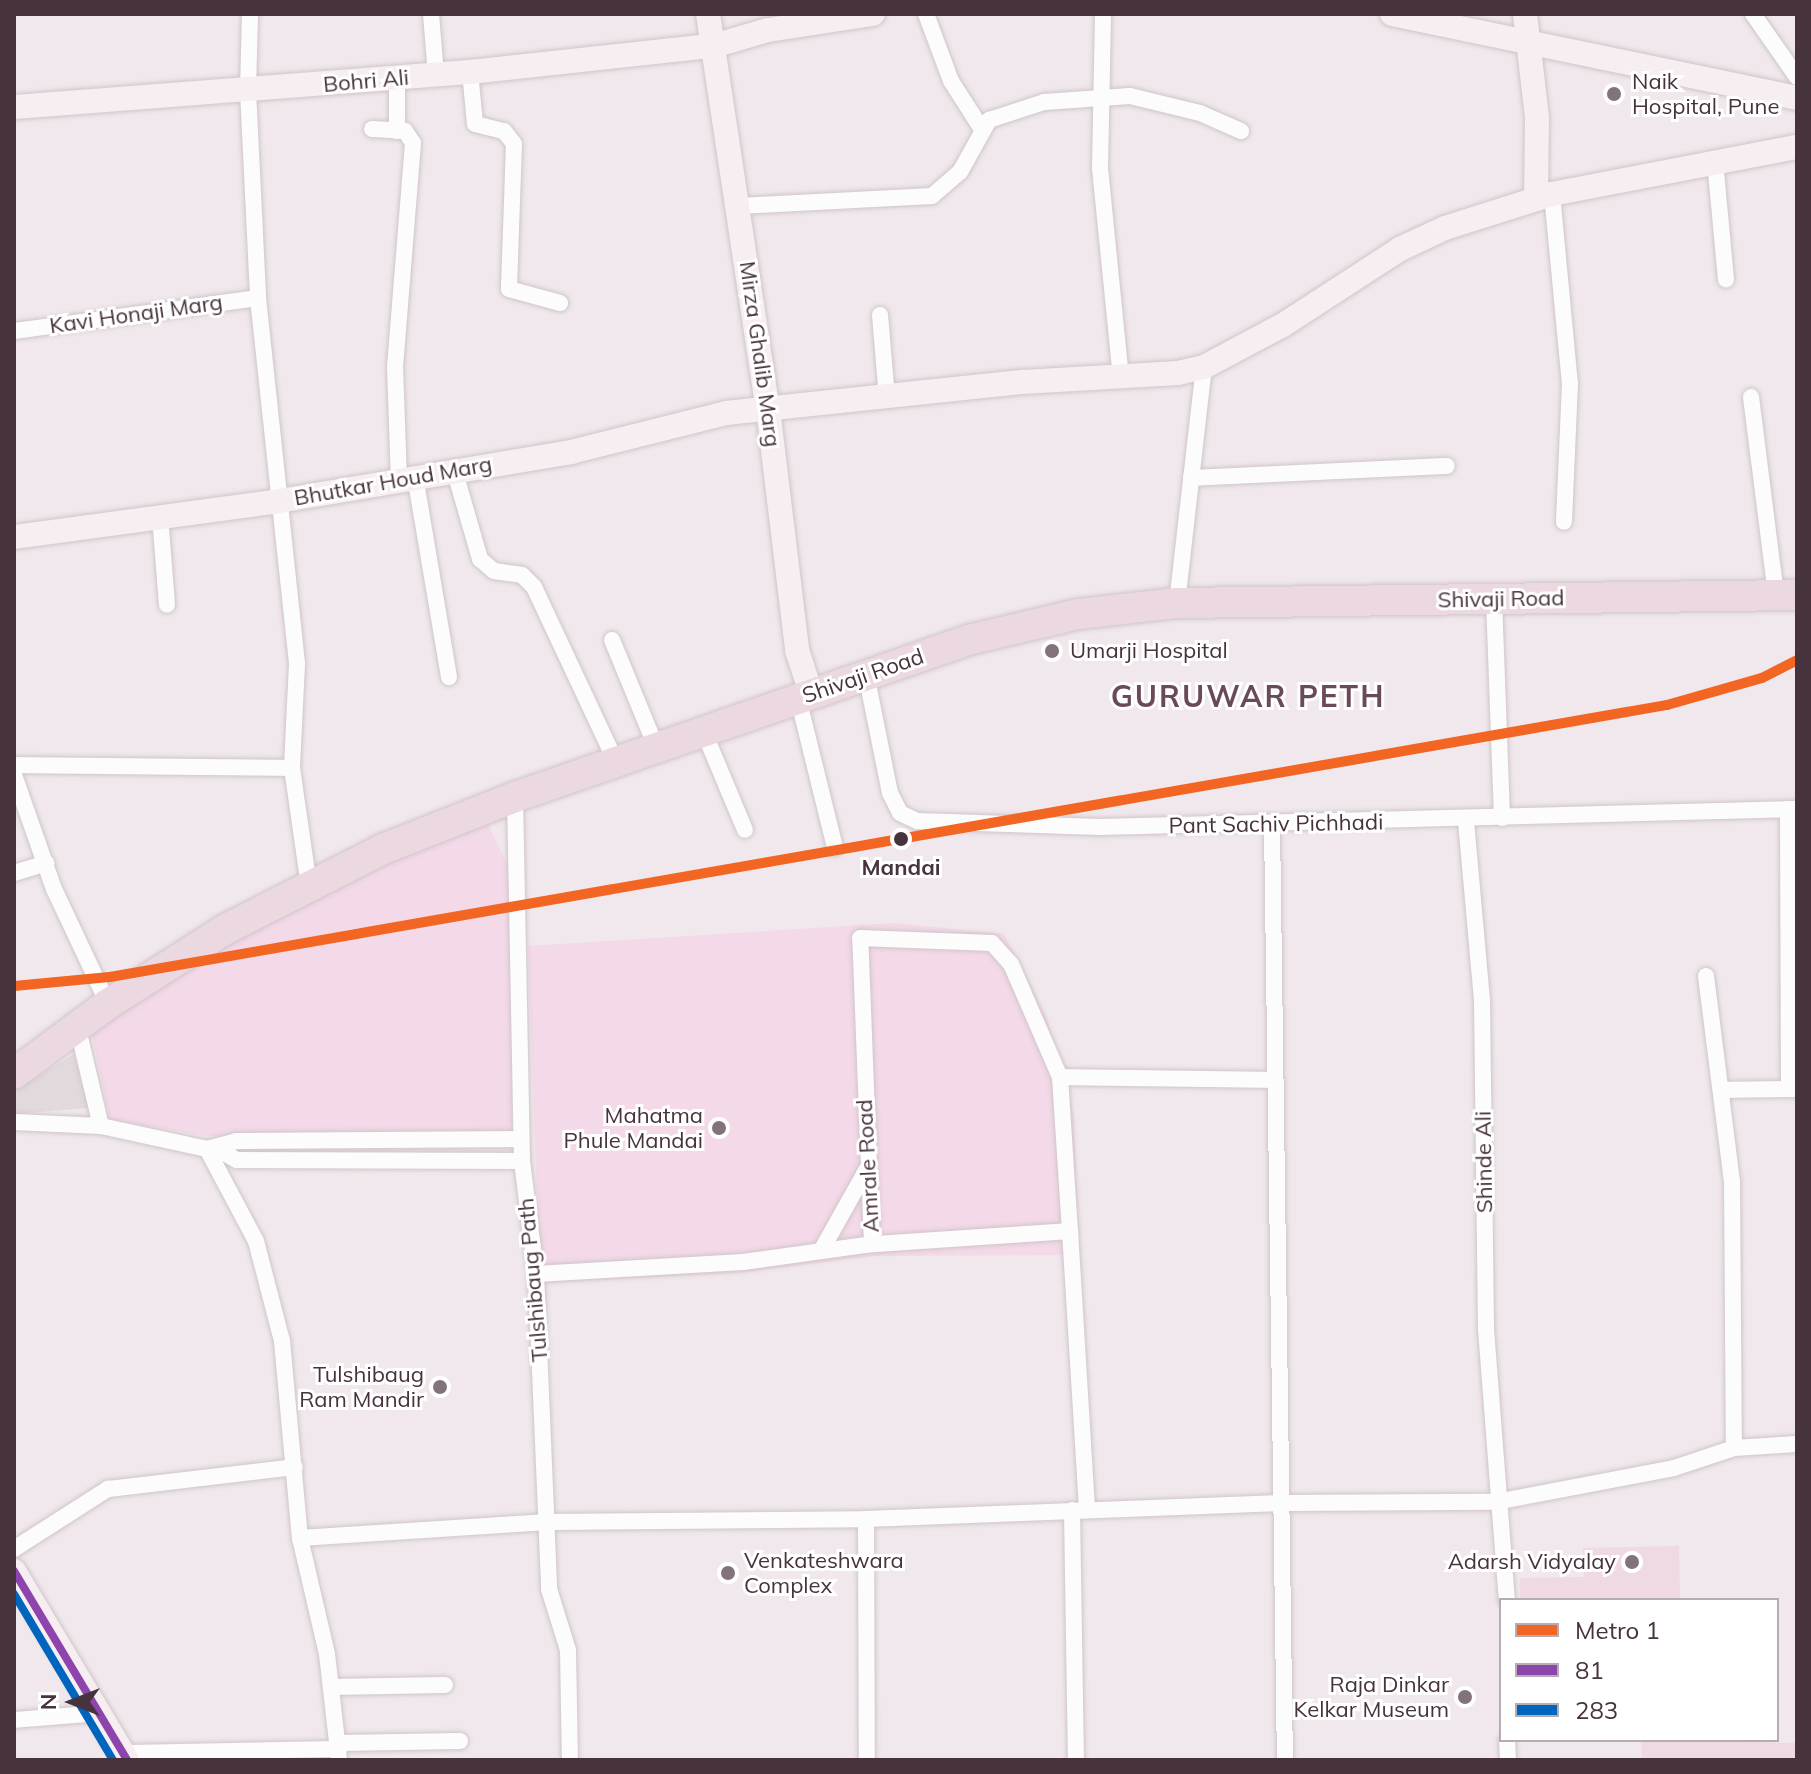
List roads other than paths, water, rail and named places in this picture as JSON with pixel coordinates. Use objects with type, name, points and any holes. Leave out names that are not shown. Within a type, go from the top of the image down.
[{"type":"highway","name":"Shivaji Road","points":[[14,1074],[108,1004],[224,930],[383,849],[515,797],[968,640],[1079,614],[1177,603],[1786,595]]},
{"type":"street","points":[[250,14],[248,91],[258,298],[297,664],[292,768],[309,886]]},
{"type":"street","points":[[431,14],[436,75]]},
{"type":"street","name":"Mirza Ghalib Marg","points":[[708,14],[717,45],[804,696]]},
{"type":"street","name":"Bohri Ali","points":[[14,107],[470,72],[717,45],[768,30],[873,14]]},
{"type":"street","points":[[926,14],[951,81],[981,128]]},
{"type":"street","points":[[1103,14],[1097,98],[1121,377]]},
{"type":"street","points":[[1392,14],[1528,40],[1571,54],[1797,98]]},
{"type":"street","points":[[1525,14],[1544,196],[1570,383],[1564,522]]},
{"type":"street","points":[[1753,14],[1797,77]]},
{"type":"street","points":[[470,72],[475,124],[504,131],[514,144],[509,289],[560,303]]},
{"type":"street","points":[[397,78],[397,131]]},
{"type":"street","points":[[739,206],[932,196],[960,172],[981,128],[1016,107],[1130,96],[1172,105],[1241,131]]},
{"type":"street","points":[[372,129],[405,131],[413,143],[395,366],[407,478],[449,677]]},
{"type":"street","points":[[1177,603],[1204,367],[1283,325],[1400,249],[1544,196],[1797,147]]},
{"type":"street","points":[[1715,161],[1726,279]]},
{"type":"street","name":"Kavi Honaji Marg","points":[[14,331],[258,298]]},
{"type":"street","points":[[880,315],[887,398]]},
{"type":"street","name":"Bhutkar Houd Marg","points":[[14,537],[279,501],[454,469],[571,452],[726,413],[1204,367]]},
{"type":"street","points":[[1751,397],[1786,595]]},
{"type":"street","points":[[1191,478],[1447,466]]},
{"type":"street","points":[[454,469],[480,559],[494,571],[522,575],[534,587],[617,764]]},
{"type":"street","points":[[160,516],[167,605]]},
{"type":"street","points":[[1494,599],[1502,818]]},
{"type":"street","points":[[612,640],[657,749]]},
{"type":"street","name":"Pant Sachiv Pichhadi","points":[[866,674],[877,748],[890,793],[900,813],[917,821],[1100,827],[1466,821],[1792,809]]},
{"type":"street","points":[[804,696],[835,847]]},
{"type":"street","points":[[704,732],[745,830]]},
{"type":"street","points":[[14,765],[292,768]]},
{"type":"street","points":[[14,775],[46,863],[108,1004]]},
{"type":"street","name":"Tulshibaug Path","points":[[515,797],[522,1161],[536,1274],[549,1589],[568,1650],[570,1760]]},
{"type":"street","points":[[1722,1090],[1793,1089],[1792,809]]},
{"type":"street","name":"Shinde Ali","points":[[1466,821],[1482,1001],[1486,1329],[1496,1502],[1507,1598]]},
{"type":"street","points":[[1272,823],[1273,1080],[1285,1760]]},
{"type":"street","points":[[14,873],[46,863]]},
{"type":"street","name":"Amrale Road","points":[[1060,1077],[1011,964],[992,943],[860,938],[872,1244],[1070,1231]]},
{"type":"street","points":[[1706,976],[1732,1181],[1734,1448]]},
{"type":"street","points":[[78,1029],[101,1126]]},
{"type":"street","points":[[1076,1760],[1079,1509],[1070,1231],[1060,1077],[1273,1080]]},
{"type":"street","points":[[14,1122],[101,1126],[212,1149],[237,1160],[522,1161]]},
{"type":"street","points":[[212,1149],[236,1141],[521,1139]]},
{"type":"street","points":[[212,1149],[264,1263],[282,1341],[300,1538],[331,1687],[339,1751]]},
{"type":"street","points":[[821,1251],[868,1168]]},
{"type":"street","points":[[536,1274],[743,1262],[872,1244]]},
{"type":"street","points":[[300,1538],[547,1522],[866,1519],[1281,1503],[1496,1502],[1674,1468],[1734,1448],[1797,1444]]},
{"type":"street","points":[[14,1549],[108,1489],[295,1467]]},
{"type":"street","points":[[866,1519],[867,1760]]},
{"type":"street","points":[[14,1571],[125,1757],[339,1751],[460,1741]]},
{"type":"street","points":[[331,1687],[445,1685]]},
{"type":"street","points":[[14,1720],[101,1713]]},
{"type":"metro line","name":"1","points":[[14,986],[110,977],[1667,705],[1762,678],[1797,660]]},
{"type":"place","name":"Naik Hospital, Pune","points":[[1614,94]]},
{"type":"place","name":"Umarji Hospital","points":[[1052,651]]},
{"type":"place","name":"Mandai","points":[[901,839]]},
{"type":"place","name":"Mahatma Phule Mandai","points":[[719,1128]]},
{"type":"place","name":"Tulshibaug Ram Mandir","points":[[440,1387]]},
{"type":"place","name":"Adarsh Vidyalay","points":[[1632,1562]]},
{"type":"place","name":"Venkateshwara Complex","points":[[728,1573]]},
{"type":"place","name":"Raja Dinkar Kelkar Museum","points":[[1465,1697]]},
{"type":"district","name":"GURUWAR PETH","points":[[1248,696]]}]
